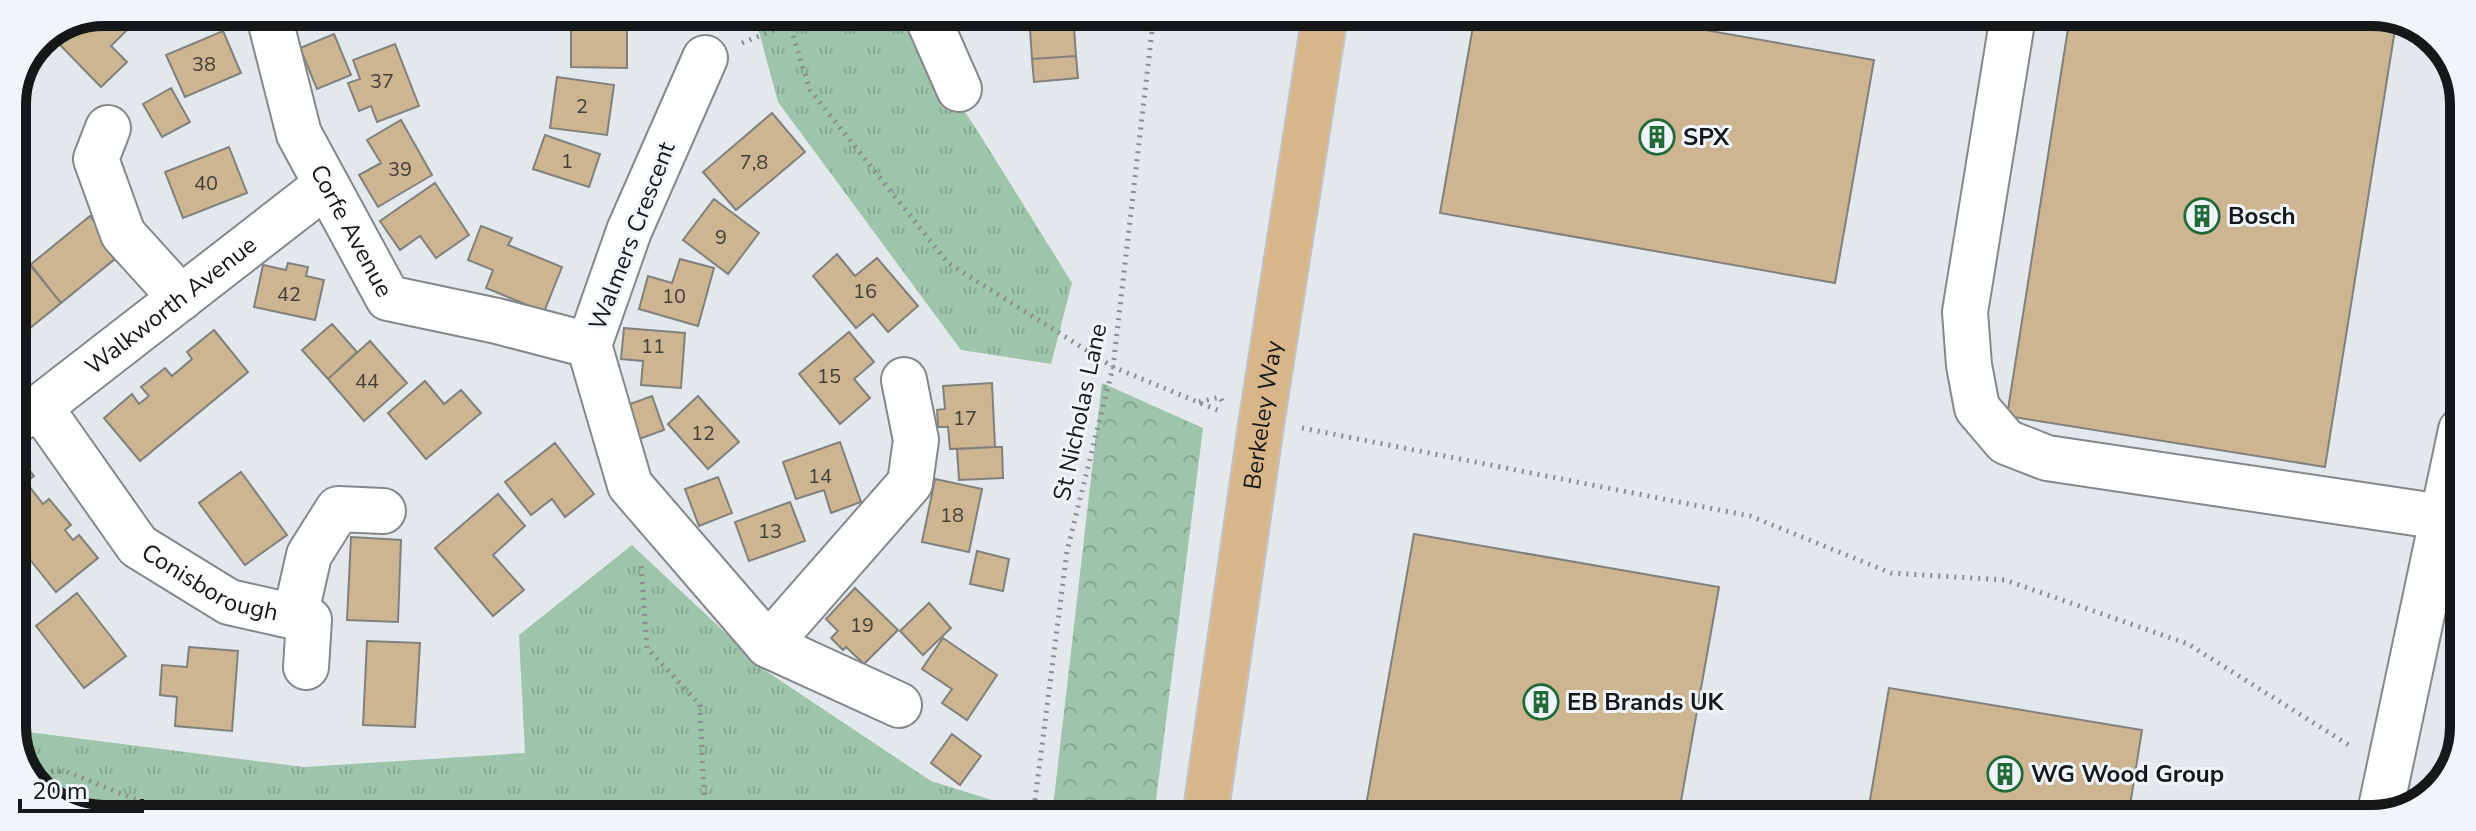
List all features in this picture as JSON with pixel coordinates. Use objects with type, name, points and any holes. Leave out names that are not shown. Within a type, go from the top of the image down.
[{"type":"main road","name":"Berkeley Way","points":[[1207,805],[1258,440],[1323,26]]},
{"type":"street","name":"Corfe Avenue","points":[[272,26],[299,134],[388,298],[497,321],[589,345]]},
{"type":"street","points":[[931,26],[959,89]]},
{"type":"street","points":[[2011,26],[1965,312],[1969,365],[1977,408],[2006,442],[2047,458],[2442,517]]},
{"type":"street","name":"Walmers Crescent","points":[[705,58],[629,231],[589,345],[630,485],[768,645]]},
{"type":"street","points":[[108,128],[96,159],[123,234],[181,298]]},
{"type":"street","name":"Walkworth Avenue","points":[[26,412],[181,298],[326,185]]},
{"type":"street","points":[[899,705],[768,645],[910,483],[916,440],[904,380]]},
{"type":"street","name":"Conisborough","points":[[26,423],[138,546],[229,602],[309,620],[306,667]]},
{"type":"street","points":[[2383,797],[2450,480]]},
{"type":"street","points":[[295,617],[309,555],[338,509],[383,511]]},
{"type":"path","points":[[705,58],[784,26]]},
{"type":"path","points":[[790,26],[810,90],[948,263],[1113,367],[1217,410]]},
{"type":"path","name":"St Nicholas Lane","points":[[1034,805],[1067,551],[1113,367],[1153,26]]},
{"type":"path","points":[[1198,402],[1220,397],[1228,414]]},
{"type":"path","points":[[1295,427],[1750,516],[1891,573],[2005,580],[2188,644],[2346,741],[2383,797]]},
{"type":"path","points":[[639,553],[647,648],[700,705],[705,805]]},
{"type":"path","points":[[40,772],[65,771],[149,805]]},
{"type":"green space","points":[[758,26],[907,26],[977,130],[1072,283],[1051,364],[961,350],[778,102]]},
{"type":"green space","points":[[1102,383],[1203,428],[1155,805],[1053,805]]},
{"type":"green space","points":[[632,545],[766,671],[931,781],[1008,805],[104,805],[79,801],[53,786],[36,766],[27,742],[26,732],[304,767],[525,753],[519,635]]},
{"type":"green space","points":[[2450,718],[2449,742],[2439,767]]},
{"type":"building","points":[[571,26],[627,26],[627,68],[571,67]]},
{"type":"building","points":[[1030,26],[1074,26],[1030,29]]},
{"type":"building","points":[[1074,26],[1076,56],[1032,59],[1030,29]]},
{"type":"building","name":"SPX","points":[[1473,26],[1682,26],[1874,60],[1835,283],[1440,213]]},
{"type":"building","name":"Bosch","points":[[2068,26],[2372,26],[2395,29],[2325,467],[2007,416]]},
{"type":"building","points":[[89,27],[129,28],[111,46],[127,62],[101,87],[60,45],[72,33]]},
{"type":"building","points":[[223,31],[241,73],[185,97],[166,55]]},
{"type":"building","points":[[334,34],[351,75],[317,89],[300,48]]},
{"type":"building","points":[[395,44],[419,106],[377,122],[371,106],[359,111],[348,83],[360,79],[353,60]]},
{"type":"building","points":[[1076,56],[1078,78],[1034,82],[1032,59]]},
{"type":"building","points":[[557,77],[614,85],[607,135],[550,128]]},
{"type":"building","points":[[171,88],[190,122],[162,137],[143,104]]},
{"type":"building","points":[[772,113],[805,152],[736,210],[703,172]]},
{"type":"building","points":[[401,120],[432,175],[378,207],[359,175],[381,163],[367,140]]},
{"type":"building","points":[[545,135],[600,154],[589,187],[533,169]]},
{"type":"building","points":[[229,147],[247,193],[183,218],[165,172]]},
{"type":"building","points":[[435,183],[469,235],[436,258],[420,236],[400,250],[380,221]]},
{"type":"building","points":[[714,199],[759,233],[728,274],[683,240]]},
{"type":"building","points":[[90,216],[121,254],[61,303],[30,265]]},
{"type":"building","points":[[481,226],[512,238],[508,245],[562,267],[544,312],[486,288],[493,270],[468,260]]},
{"type":"building","points":[[837,254],[855,276],[877,258],[918,306],[888,332],[873,314],[856,328],[813,276]]},
{"type":"building","points":[[680,259],[714,268],[698,326],[639,309],[648,276],[672,283]]},
{"type":"building","points":[[26,261],[61,303],[26,331]]},
{"type":"building","points":[[288,263],[308,267],[306,276],[324,280],[315,320],[254,307],[263,265],[286,270]]},
{"type":"building","points":[[332,324],[357,352],[328,379],[302,350]]},
{"type":"building","points":[[624,328],[685,333],[681,388],[641,385],[643,361],[621,359]]},
{"type":"building","points":[[214,330],[248,372],[140,461],[104,418],[132,394],[139,404],[149,396],[141,387],[165,368],[172,376],[192,359],[187,352]]},
{"type":"building","points":[[849,332],[874,362],[854,379],[870,398],[840,424],[799,374]]},
{"type":"building","points":[[370,341],[407,383],[364,421],[328,379]]},
{"type":"building","points":[[425,381],[444,404],[461,390],[481,413],[426,459],[388,413]]},
{"type":"building","points":[[992,383],[995,447],[950,449],[948,427],[938,427],[937,410],[945,409],[943,386]]},
{"type":"building","points":[[652,396],[664,430],[631,442],[619,408]]},
{"type":"building","points":[[698,396],[739,442],[708,469],[668,424]]},
{"type":"building","points":[[840,442],[861,502],[831,513],[824,490],[796,499],[783,462]]},
{"type":"building","points":[[555,443],[594,494],[565,517],[552,499],[531,515],[505,482]]},
{"type":"building","points":[[1002,447],[1003,478],[959,480],[957,449]]},
{"type":"building","points":[[26,466],[34,476],[26,482]]},
{"type":"building","points":[[241,472],[287,535],[245,565],[199,503]]},
{"type":"building","points":[[718,477],[732,513],[699,526],[685,489]]},
{"type":"building","points":[[935,479],[982,489],[969,552],[922,542]]},
{"type":"building","points":[[26,482],[43,504],[49,499],[71,525],[65,530],[73,540],[79,535],[98,558],[56,592],[26,554]]},
{"type":"building","points":[[498,494],[525,526],[493,555],[524,590],[493,616],[435,548]]},
{"type":"building","points":[[790,502],[805,541],[749,561],[735,522]]},
{"type":"building","name":"EB Brands UK","points":[[1414,534],[1719,587],[1680,805],[1366,805]]},
{"type":"building","points":[[351,537],[401,540],[398,622],[347,620]]},
{"type":"building","points":[[977,551],[1009,559],[1003,591],[970,584]]},
{"type":"building","points":[[855,588],[898,630],[864,664],[831,638],[838,631],[826,619]]},
{"type":"building","points":[[77,593],[126,656],[84,688],[36,626]]},
{"type":"building","points":[[929,603],[951,628],[923,655],[900,631]]},
{"type":"building","points":[[943,638],[997,675],[967,720],[942,703],[952,689],[922,669]]},
{"type":"building","points":[[367,641],[420,643],[415,727],[363,725]]},
{"type":"building","points":[[189,647],[238,651],[232,731],[175,726],[177,697],[160,695],[162,665],[187,667]]},
{"type":"building","name":"WG Wood Group","points":[[1889,688],[2142,730],[2130,805],[1869,805]]},
{"type":"building","points":[[952,734],[981,756],[960,785],[931,763]]},
{"type":"place","name":"SPX","points":[[1657,137]]},
{"type":"place","name":"Bosch","points":[[2202,216]]},
{"type":"place","name":"EB Brands UK","points":[[1541,702]]},
{"type":"place","name":"WG Wood Group","points":[[2005,774]]}]
